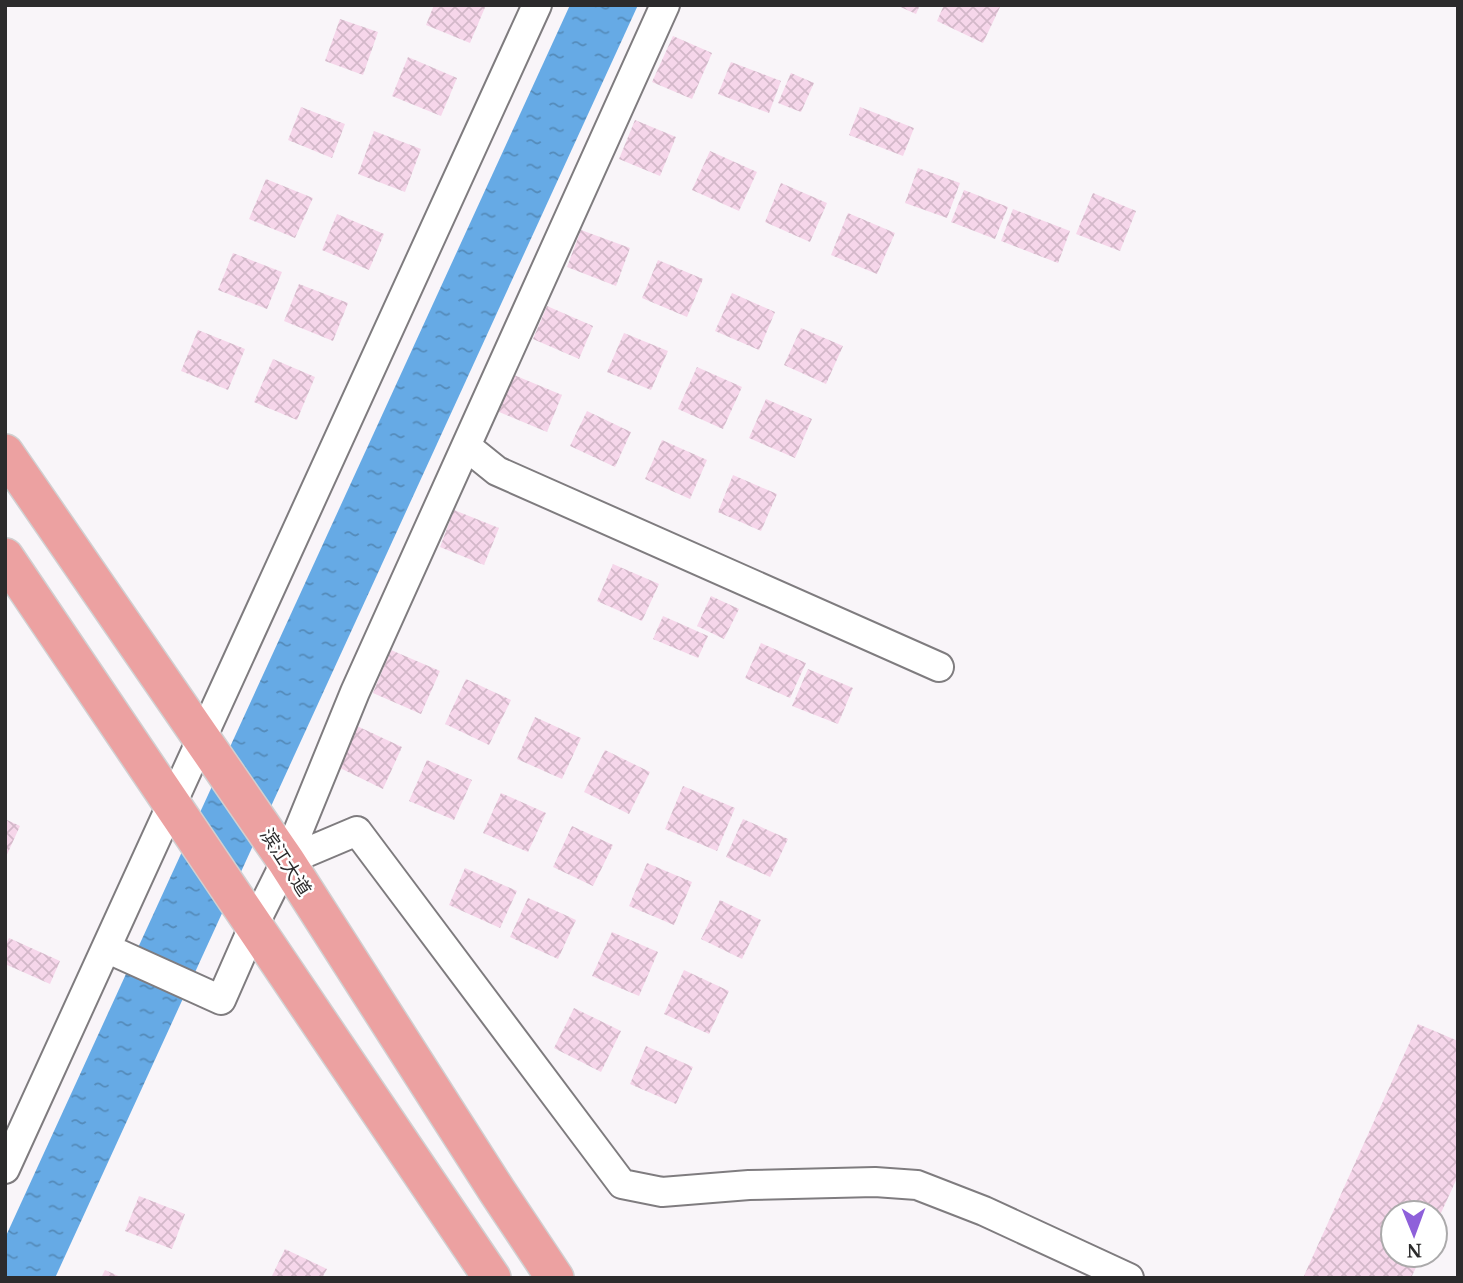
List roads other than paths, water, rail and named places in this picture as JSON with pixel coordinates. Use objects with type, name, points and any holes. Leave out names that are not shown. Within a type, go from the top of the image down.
[{"type":"main road","name":"滨江大道","points":[[5,453],[286,861],[555,1278]]},
{"type":"main road","points":[[5,556],[492,1278]]},
{"type":"street","points":[[5,1169],[106,948],[177,812],[202,738],[537,5]]},
{"type":"street","points":[[106,948],[221,1000],[249,917],[286,861],[355,692],[666,5]]},
{"type":"street","points":[[466,446],[497,471],[939,667]]},
{"type":"street","points":[[286,861],[357,831],[622,1184],[662,1192],[749,1185],[874,1182],[917,1185],[984,1211],[1129,1278]]},
{"type":"water","points":[[570,5],[638,5],[55,1278],[5,1278],[5,1238]]}]
